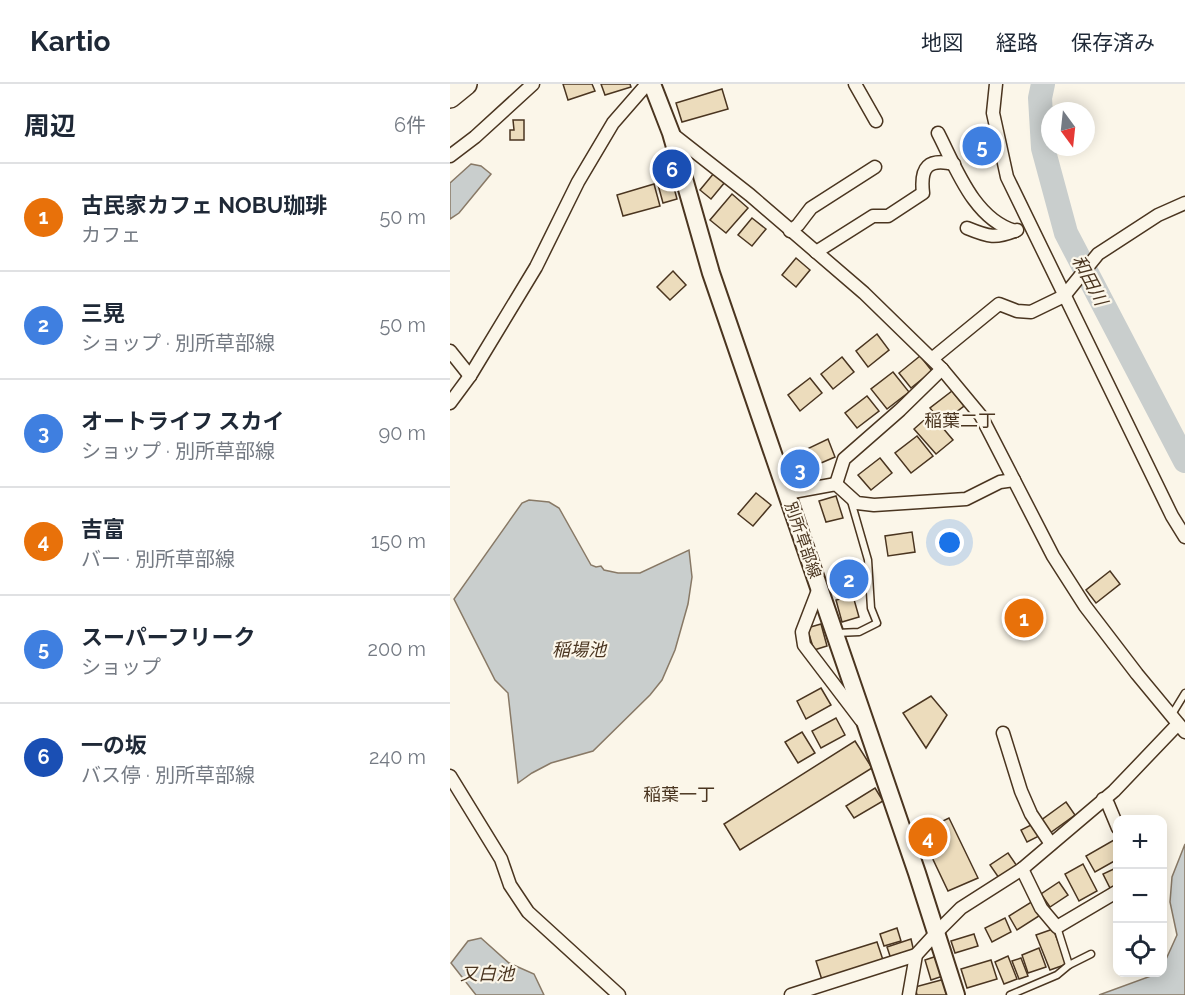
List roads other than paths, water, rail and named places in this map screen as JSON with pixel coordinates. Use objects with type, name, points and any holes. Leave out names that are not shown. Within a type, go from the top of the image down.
[{"type":"highway","points":[[450,97],[466,84]]},
{"type":"main road","name":"別所草部線","points":[[652,84],[671,133],[711,273],[937,932],[956,995]]},
{"type":"street","points":[[450,156],[476,137],[533,84]]},
{"type":"street","points":[[450,403],[470,376],[536,267],[578,182],[613,123],[647,84]]},
{"type":"street","points":[[996,84],[993,113],[1006,177],[1172,516],[1185,537]]},
{"type":"street","points":[[857,85],[876,121]]},
{"type":"street","points":[[671,133],[750,195],[864,293],[933,358],[981,416],[1053,555],[1085,606],[1178,724],[1104,799],[1022,869],[961,908],[916,955],[792,995]]},
{"type":"street","points":[[938,133],[970,193],[996,222],[1015,231]]},
{"type":"street","points":[[816,252],[873,216],[888,216],[923,193],[921,178],[924,171],[932,164],[938,161],[954,164]]},
{"type":"street","points":[[790,231],[798,225],[811,208],[875,167]]},
{"type":"street","points":[[933,358],[999,304],[1017,311],[1031,312],[1064,297],[1098,254],[1158,215],[1185,203]]},
{"type":"street","points":[[967,228],[988,237],[1002,237],[1030,225]]},
{"type":"street","points":[[450,351],[470,376]]},
{"type":"street","points":[[836,484],[844,459],[942,369]]},
{"type":"street","points":[[836,484],[857,503],[874,505],[966,499],[1000,482],[1014,480]]},
{"type":"street","points":[[787,493],[836,484]]},
{"type":"street","points":[[819,588],[802,632],[804,645],[868,730]]},
{"type":"street","points":[[1003,733],[1021,791],[1031,814],[1052,844]]},
{"type":"street","points":[[450,776],[501,860],[518,899],[528,912],[619,995]]},
{"type":"street","points":[[1104,799],[1113,816]]},
{"type":"street","points":[[1022,869],[1041,909],[1057,927],[1113,894]]},
{"type":"street","points":[[909,995],[916,955]]},
{"type":"lane","points":[[835,633],[859,632],[877,623],[871,608],[868,560],[850,497]]},
{"type":"lane","points":[[1178,724],[1185,693]]},
{"type":"lane","points":[[1057,927],[1069,965]]},
{"type":"lane","points":[[1010,995],[1057,975],[1069,965],[1092,954]]},
{"type":"water","points":[[471,164],[481,166],[491,174],[459,213],[450,219],[450,183]]},
{"type":"water","name":"稲場池","points":[[529,500],[549,502],[559,508],[591,565],[601,566],[604,570],[618,573],[640,573],[689,550],[692,577],[688,604],[675,650],[662,680],[650,695],[593,751],[551,763],[518,783],[508,693],[495,680],[454,599],[522,503]]},
{"type":"water","points":[[1185,844],[1185,995],[1099,995],[1148,977],[1167,977],[1167,957],[1177,935],[1170,902],[1172,877]]},
{"type":"water","name":"又白池","points":[[481,938],[509,963],[534,974],[544,995],[476,995],[451,963],[468,941]]},
{"type":"waterway","name":"和田川","points":[[1043,84],[1040,98],[1043,148],[1066,233],[1185,461]]},
{"type":"place","name":"スーパーフリーク","points":[[982,146]]},
{"type":"place","name":"一の坂","points":[[672,169]]},
{"type":"place","name":"オートライフ スカイ","points":[[800,469]]},
{"type":"place","name":"三晃","points":[[849,579]]},
{"type":"place","name":"古民家カフェ NOBU珈琲","points":[[1024,618]]},
{"type":"place","name":"吉富","points":[[928,837]]},
{"type":"district","name":"稲葉二丁","points":[[960,420]]},
{"type":"district","name":"稲葉一丁","points":[[679,794]]}]
